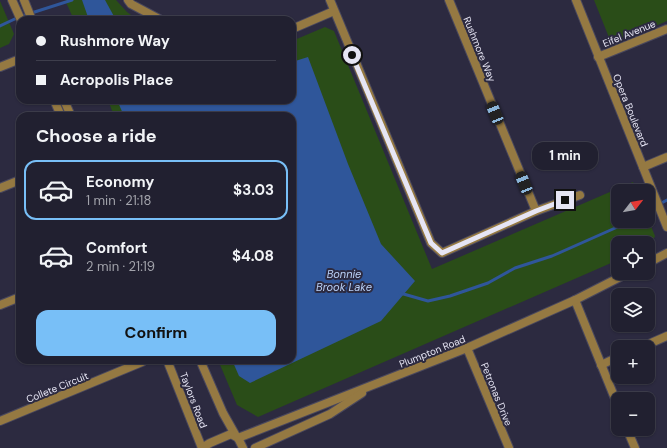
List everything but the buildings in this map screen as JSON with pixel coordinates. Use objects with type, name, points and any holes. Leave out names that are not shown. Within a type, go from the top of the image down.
[{"type":"street","points":[[12,0],[18,16]]},
{"type":"street","points":[[24,0],[30,16]]},
{"type":"street","points":[[128,0],[137,8],[152,16]]},
{"type":"street","points":[[330,0],[431,243],[442,253],[536,211],[580,195]]},
{"type":"street","name":"Rushmore Way","points":[[449,0],[536,211]]},
{"type":"street","name":"Opera Boulevard","points":[[576,0],[667,227]]},
{"type":"street","points":[[296,26],[334,11]]},
{"type":"street","name":"Eifel Avenue","points":[[598,56],[667,29]]},
{"type":"street","points":[[0,67],[16,60]]},
{"type":"street","points":[[643,167],[667,157]]},
{"type":"street","points":[[0,188],[16,182]]},
{"type":"street","points":[[655,260],[667,254]]},
{"type":"street","name":"Plumpton Road","points":[[202,448],[227,434],[237,437],[467,348],[575,300],[614,280]]},
{"type":"street","points":[[0,305],[16,299]]},
{"type":"street","points":[[575,300],[612,392]]},
{"type":"street","points":[[655,341],[667,336]]},
{"type":"street","name":"Petronas Drive","points":[[467,348],[509,448]]},
{"type":"street","points":[[601,365],[611,361]]},
{"type":"street","name":"Collete Circuit","points":[[0,421],[137,364]]},
{"type":"street","name":"Taylors Road","points":[[169,364],[202,448]]},
{"type":"street","points":[[202,364],[223,413],[242,448]]},
{"type":"street","points":[[255,448],[330,414],[374,385]]},
{"type":"street","points":[[631,436],[635,448]]},
{"type":"green space","points":[[65,0],[116,0],[132,16],[72,16]]},
{"type":"green space","points":[[594,0],[667,0],[667,21],[612,45]]},
{"type":"green space","points":[[0,1],[14,34],[9,44],[0,48]]},
{"type":"green space","points":[[325,27],[334,31],[432,269],[611,192],[611,228],[652,228],[655,236],[611,236],[611,263],[258,417],[237,405],[220,364],[296,364],[296,112],[112,112],[110,104],[296,104],[296,39]]},
{"type":"water","points":[[82,0],[105,0],[114,16],[88,16]]},
{"type":"water","name":"Bonnie Brook Lake","points":[[308,57],[348,164],[381,244],[415,281],[381,321],[296,361],[296,112],[122,112],[119,104],[296,104],[296,61]]},
{"type":"water","name":"Bonnie Brook Lake","points":[[234,364],[290,364],[250,383],[239,376]]},
{"type":"waterway","points":[[22,16],[72,0]]},
{"type":"waterway","points":[[0,26],[16,18]]},
{"type":"waterway","points":[[655,206],[667,200]]},
{"type":"waterway","points":[[400,293],[428,301],[450,296],[488,283],[515,268],[552,256],[615,228]]},
{"type":"route","points":[[352,55],[431,243],[442,253],[536,211],[565,200]]}]
